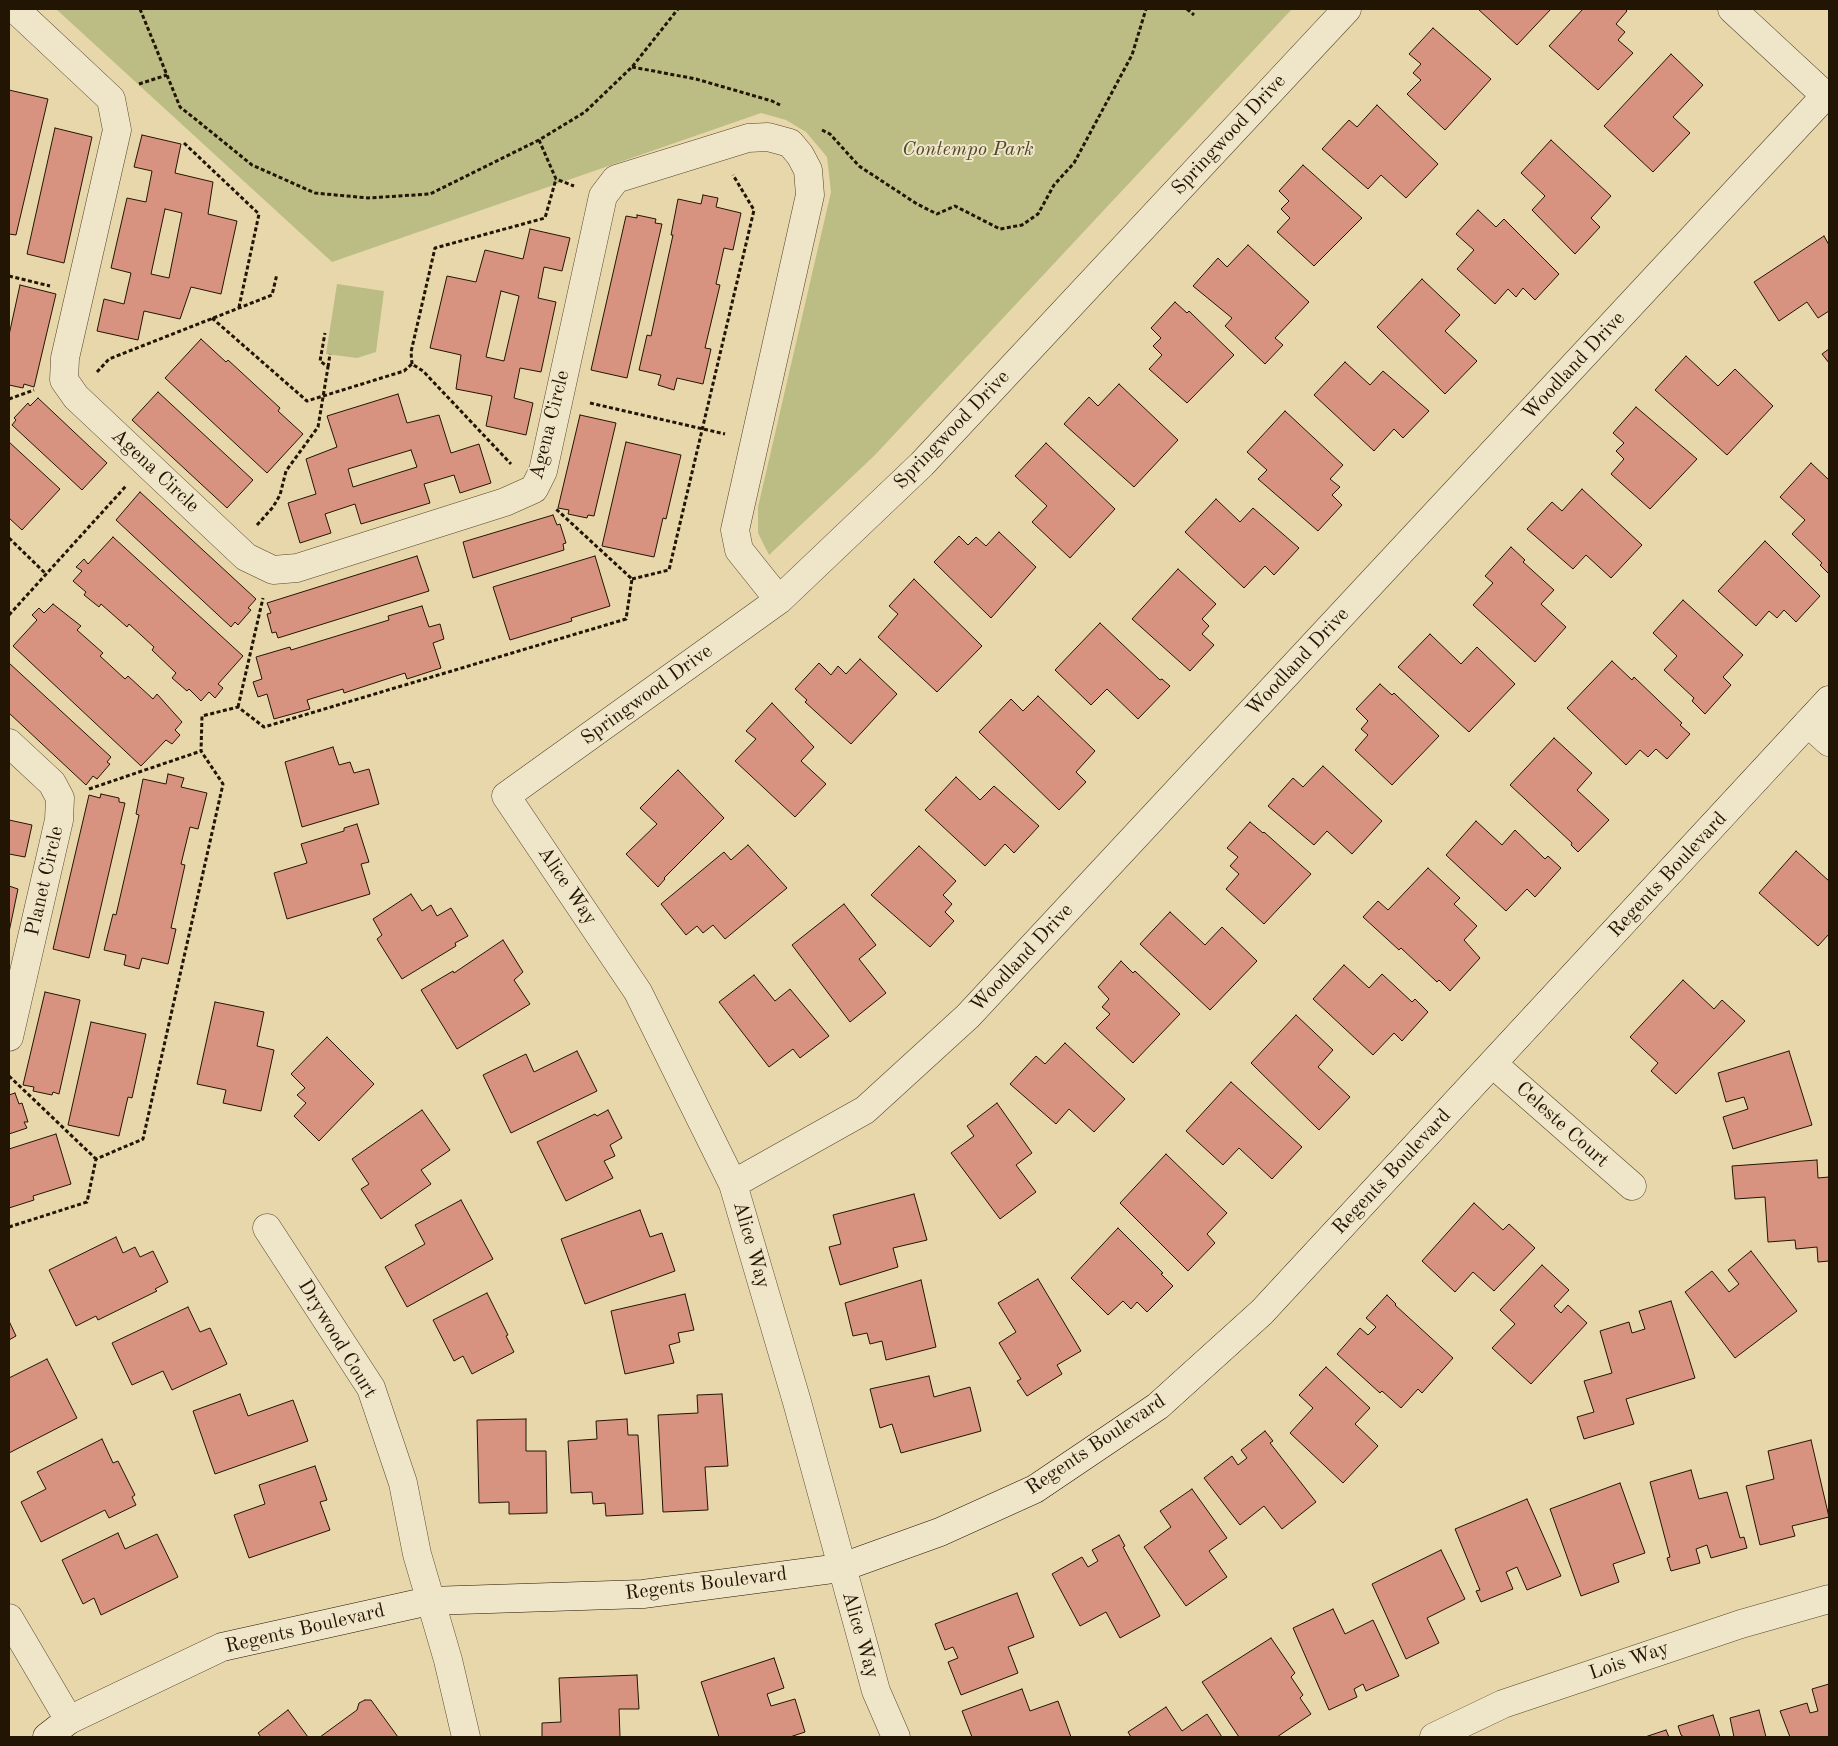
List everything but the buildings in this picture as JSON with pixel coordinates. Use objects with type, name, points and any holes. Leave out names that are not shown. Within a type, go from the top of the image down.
[{"type":"street","name":"Agena Circle","points":[[15,9],[112,99],[117,130],[65,358],[64,380],[76,397],[237,549],[246,557],[269,569],[297,568],[505,502],[534,489],[543,471],[603,196],[616,179],[748,138],[768,137],[790,143],[800,155],[808,170],[810,196],[735,530],[739,550],[779,600]]},
{"type":"street","name":"Springwood Drive","points":[[506,796],[779,600],[922,464],[1347,9]]},
{"type":"street","points":[[1732,9],[1827,97]]},
{"type":"street","name":"Woodland Drive","points":[[733,1184],[865,1110],[968,1016],[1827,97]]},
{"type":"street","name":"Regents Boulevard","points":[[47,1737],[69,1720],[222,1647],[429,1601],[643,1594],[840,1568],[940,1532],[1035,1489],[1158,1406],[1262,1312],[1829,700]]},
{"type":"street","points":[[1808,723],[1829,742]]},
{"type":"street","name":"Planet Circle","points":[[9,743],[52,784],[60,798],[59,820],[9,1037]]},
{"type":"street","name":"Alice Way","points":[[506,796],[638,992],[733,1184],[797,1402],[840,1568],[876,1691],[896,1737]]},
{"type":"street","name":"Celeste Court","points":[[1493,1064],[1632,1186]]},
{"type":"street","name":"Drywood Court","points":[[267,1228],[371,1388],[403,1483],[429,1601],[448,1660],[466,1737]]},
{"type":"street","name":"Lois Way","points":[[1434,1737],[1503,1704],[1741,1624],[1829,1599]]},
{"type":"street","points":[[9,1618],[69,1720]]},
{"type":"path","points":[[140,9],[180,107],[252,165],[315,193],[368,198],[430,194],[539,140],[584,112],[632,67],[678,9]]},
{"type":"path","points":[[814,125],[830,134],[859,166],[917,204],[937,214],[955,206],[1000,229],[1022,225],[1038,214],[1054,185],[1074,163],[1132,55],[1146,9]]},
{"type":"path","points":[[1187,9],[1194,14]]},
{"type":"path","points":[[632,67],[696,79],[772,101],[788,110]]},
{"type":"path","points":[[412,364],[411,352],[435,248],[545,218],[556,179],[539,140]]},
{"type":"path","points":[[184,142],[259,214],[239,308]]},
{"type":"path","points":[[632,579],[669,570],[754,210],[716,148]]},
{"type":"path","points":[[556,179],[603,196]]},
{"type":"path","points":[[76,397],[108,359],[272,295],[277,274]]},
{"type":"path","points":[[9,276],[80,293]]},
{"type":"path","points":[[212,318],[307,401],[404,371],[412,364]]},
{"type":"path","points":[[325,333],[320,361],[328,367]]},
{"type":"path","points":[[237,549],[273,507],[280,495],[286,471],[318,427],[330,354]]},
{"type":"path","points":[[412,364],[424,371],[534,489],[632,579]]},
{"type":"path","points":[[559,396],[755,440]]},
{"type":"path","points":[[9,615],[147,464]]},
{"type":"path","points":[[9,538],[46,574]]},
{"type":"path","points":[[238,707],[269,569]]},
{"type":"path","points":[[238,707],[264,727],[626,619],[632,579]]},
{"type":"path","points":[[96,1159],[143,1139],[223,784],[201,751],[202,716],[238,707]]},
{"type":"path","points":[[60,798],[201,751]]},
{"type":"path","points":[[9,1076],[96,1159]]},
{"type":"path","points":[[9,1227],[88,1202],[96,1159]]},
{"type":"green space","name":"Contempo Park","points":[[56,9],[1292,9],[874,456],[769,555],[758,533],[758,507],[831,192],[827,157],[806,132],[786,120],[761,113],[332,262]]},
{"type":"green space","points":[[337,284],[384,291],[376,352],[357,358],[326,354]]}]
